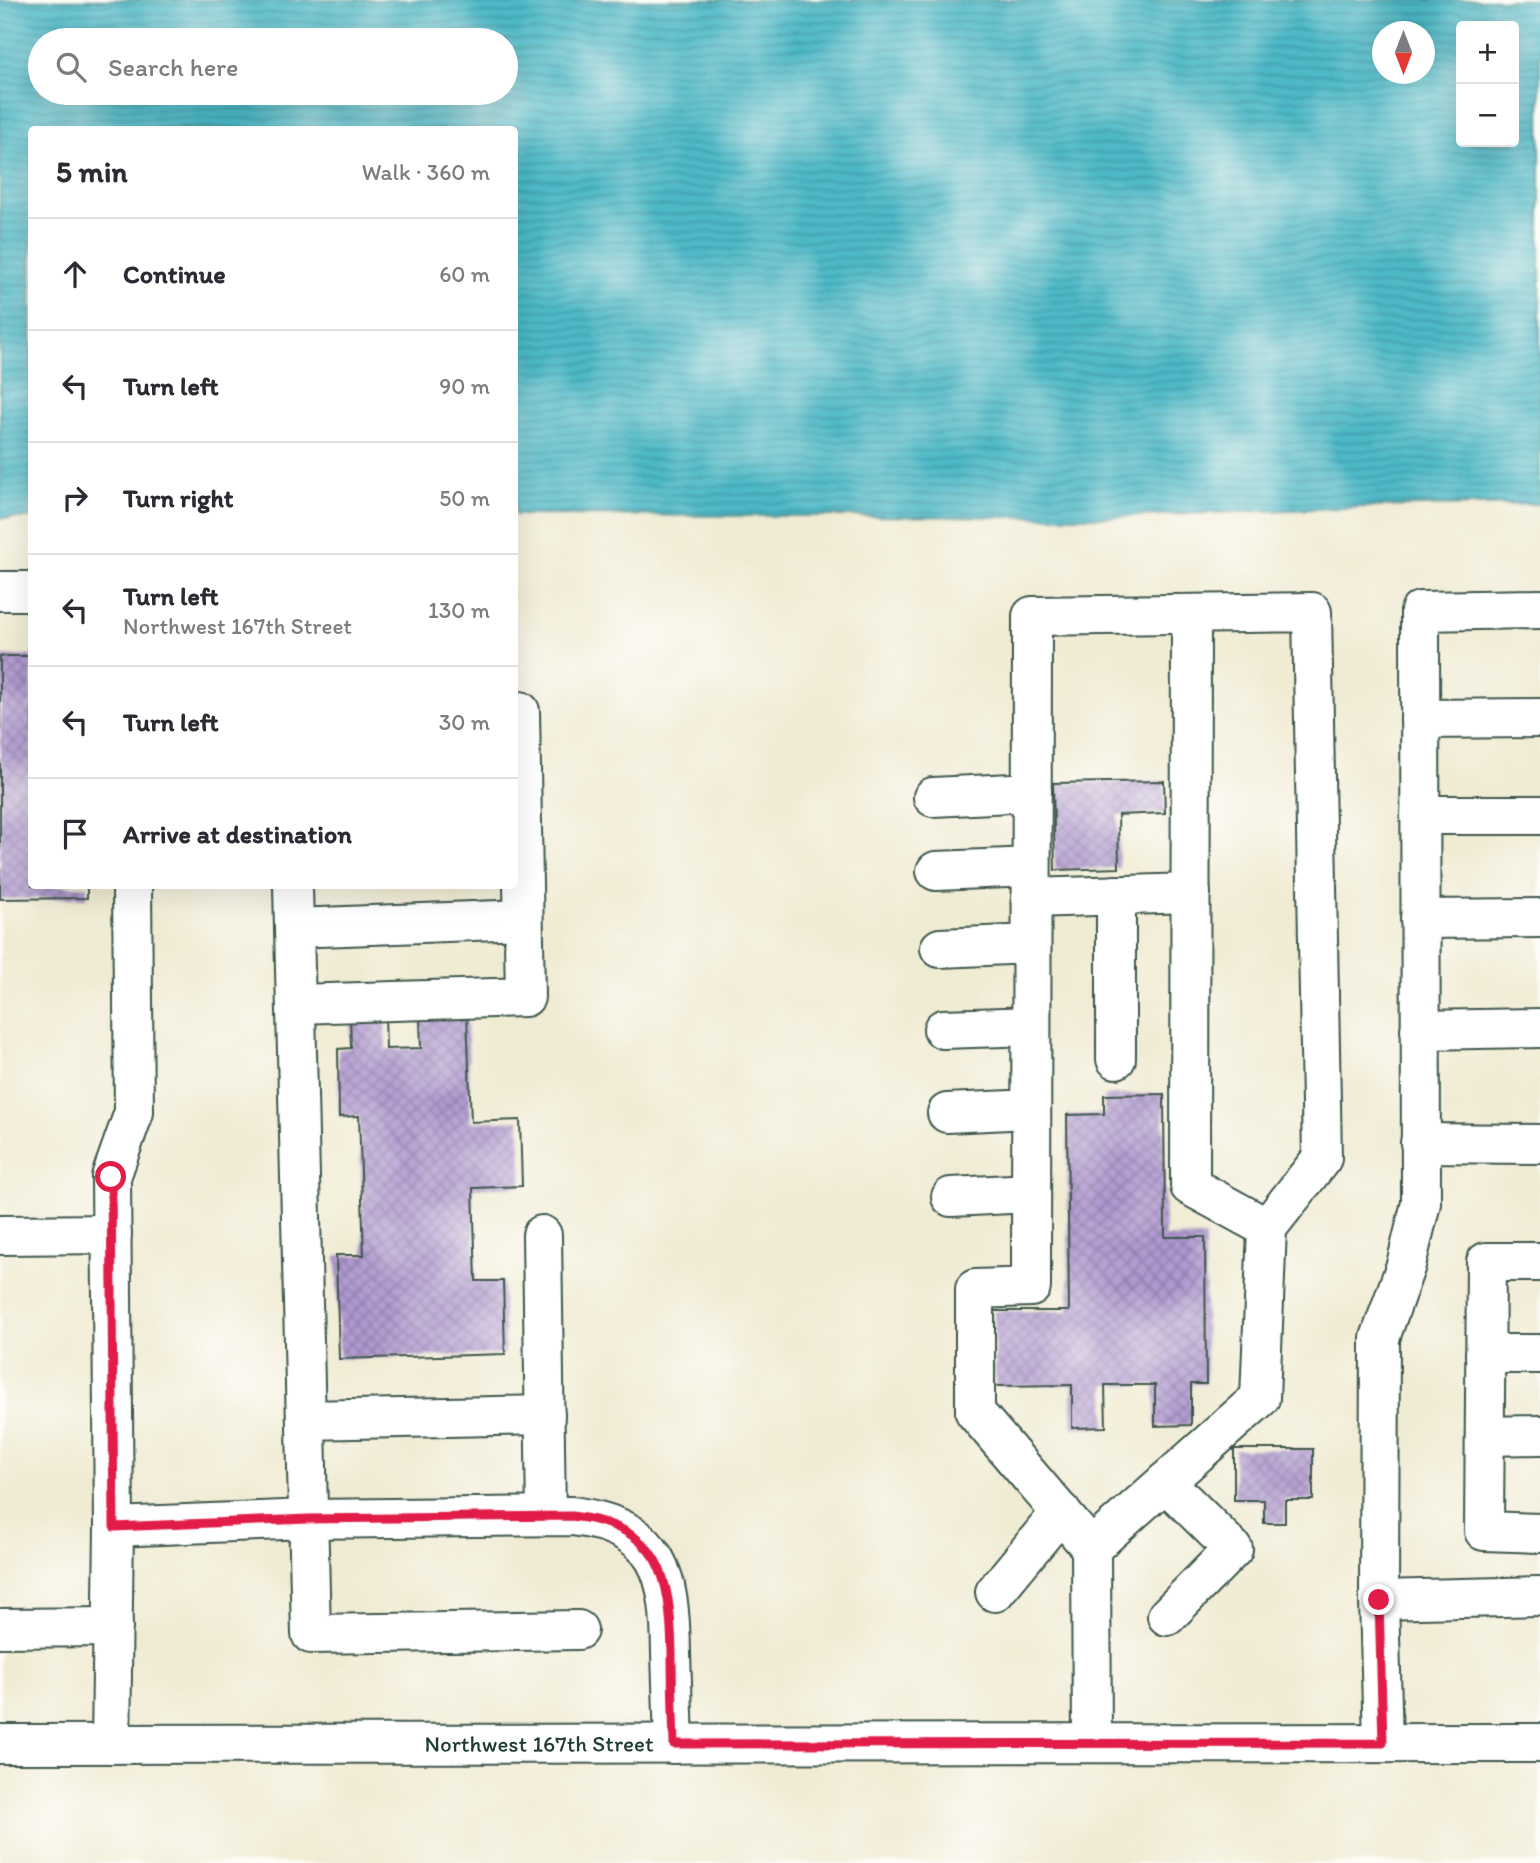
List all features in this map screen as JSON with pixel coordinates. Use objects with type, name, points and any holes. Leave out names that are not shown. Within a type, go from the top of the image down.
[{"type":"street","points":[[0,591],[28,591]]},
{"type":"street","points":[[1383,1743],[1379,1600],[1380,1338],[1406,1265],[1421,1203],[1420,611],[1540,608]]},
{"type":"street","points":[[1091,1548],[1260,1398],[1267,1228],[1322,1158],[1312,612],[1032,616],[1031,1287],[975,1289],[975,1412],[1091,1548],[1092,1742]]},
{"type":"street","points":[[1191,614],[1190,1186],[1267,1228]]},
{"type":"street","points":[[296,1004],[525,997],[518,818],[518,711]]},
{"type":"street","points":[[1420,719],[1540,718]]},
{"type":"street","points":[[933,797],[1032,792]]},
{"type":"street","points":[[1420,815],[1540,815]]},
{"type":"street","points":[[936,871],[1116,895],[1191,893]]},
{"type":"street","points":[[111,1744],[114,1527],[111,1177],[134,1112],[132,889]]},
{"type":"street","points":[[293,889],[311,1634],[578,1630]]},
{"type":"street","points":[[1116,895],[1116,1059]]},
{"type":"street","points":[[1420,919],[1540,918]]},
{"type":"street","points":[[294,928],[523,919]]},
{"type":"street","points":[[940,948],[1031,944]]},
{"type":"street","points":[[943,1029],[1031,1026]]},
{"type":"street","points":[[1420,1030],[1540,1028]]},
{"type":"street","points":[[947,1113],[1031,1109]]},
{"type":"street","points":[[1420,1143],[1540,1144]]},
{"type":"street","points":[[951,1197],[1031,1193]]},
{"type":"street","points":[[0,1235],[112,1234]]},
{"type":"street","points":[[542,1235],[546,1516]]},
{"type":"street","points":[[1540,1262],[1486,1262],[1484,1531],[1540,1533]]},
{"type":"street","points":[[1485,1354],[1540,1354]]},
{"type":"street","points":[[306,1420],[545,1415]]},
{"type":"street","points":[[1485,1436],[1540,1435]]},
{"type":"street","points":[[1165,1482],[1233,1549],[1167,1616]]},
{"type":"street","points":[[995,1592],[1061,1512]]},
{"type":"street","points":[[114,1527],[308,1519],[546,1516],[604,1520],[632,1534],[654,1556],[667,1585],[670,1605],[674,1744]]},
{"type":"street","points":[[1379,1600],[1540,1596]]},
{"type":"street","points":[[0,1628],[113,1627]]},
{"type":"street","name":"Northwest 167th Street","points":[[0,1744],[1540,1743]]},
{"type":"water","points":[[0,0],[1540,0],[1540,504],[1365,507],[1107,517],[518,515],[518,126],[28,126],[28,518],[0,518]]},
{"type":"building","points":[[0,656],[28,656],[28,889],[87,889],[87,898],[0,899]]},
{"type":"building","points":[[1164,781],[1165,813],[1118,815],[1119,868],[1055,870],[1053,783]]},
{"type":"building","points":[[385,1014],[386,1049],[421,1048],[420,1015],[467,1014],[471,1122],[520,1120],[522,1186],[473,1188],[476,1281],[503,1281],[505,1354],[339,1359],[336,1255],[364,1255],[359,1116],[339,1117],[338,1049],[351,1048],[350,1015]]},
{"type":"building","points":[[1164,1094],[1165,1237],[1205,1237],[1206,1384],[1191,1384],[1191,1425],[1155,1426],[1155,1385],[1105,1385],[1106,1427],[1072,1428],[1072,1385],[995,1386],[994,1311],[1069,1311],[1067,1115],[1104,1114],[1104,1095]]},
{"type":"building","points":[[1234,1449],[1313,1449],[1313,1500],[1285,1500],[1285,1523],[1264,1523],[1264,1500],[1234,1500]]},
{"type":"route","points":[[111,1177],[114,1527],[308,1519],[572,1516],[604,1520],[632,1534],[654,1556],[667,1585],[671,1616],[674,1744],[1383,1743],[1379,1600]]}]
